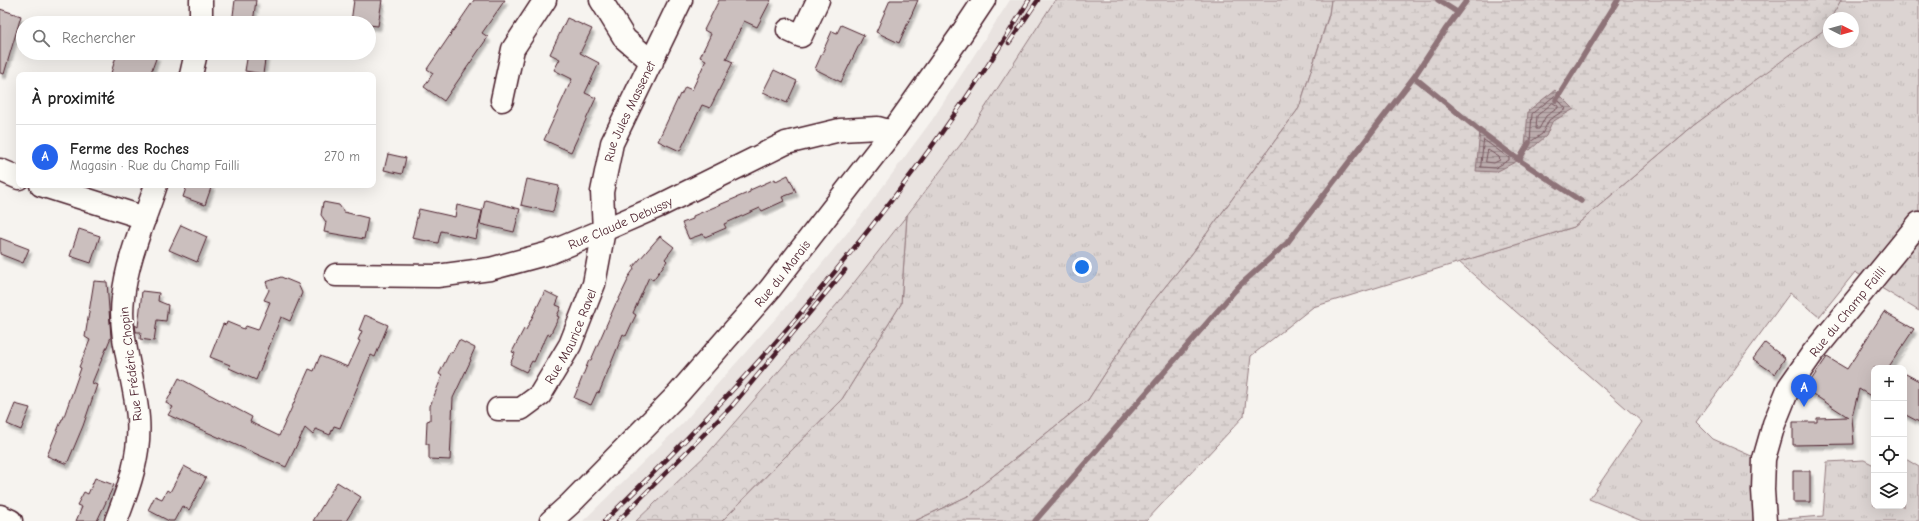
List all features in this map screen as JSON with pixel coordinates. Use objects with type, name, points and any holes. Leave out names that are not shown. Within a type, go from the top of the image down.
[{"type":"street","points":[[201,0],[201,16]]},
{"type":"street","points":[[502,100],[513,49],[545,0]]},
{"type":"street","points":[[602,0],[625,39],[652,62]]},
{"type":"street","name":"Rue Jules Massenet","points":[[604,230],[602,192],[612,143],[681,0]]},
{"type":"street","points":[[788,30],[801,36],[818,0]]},
{"type":"street","name":"Rue du Marais","points":[[551,521],[678,394],[770,289],[892,132],[984,0]]},
{"type":"street","points":[[192,72],[194,60]]},
{"type":"street","name":"Rue Claude Debussy","points":[[336,275],[437,276],[490,269],[549,253],[604,230],[666,203],[786,143],[840,130],[878,128],[892,132]]},
{"type":"street","points":[[0,170],[16,177]]},
{"type":"street","points":[[50,188],[145,218]]},
{"type":"street","name":"Rue Frédéric Chopin","points":[[116,521],[135,466],[139,419],[124,332],[123,299],[128,271],[155,188]]},
{"type":"street","name":"Rue du Champ Failli","points":[[1765,521],[1763,490],[1764,459],[1774,424],[1789,388],[1812,354],[1919,223]]},
{"type":"street","name":"Rue Maurice Ravel","points":[[498,409],[520,409],[540,395],[570,345],[594,284],[604,230]]},
{"type":"street","points":[[0,516],[11,521]]},
{"type":"shaded area","points":[[1010,0],[1055,0],[964,140],[838,303],[708,453],[636,521],[583,521],[683,423],[792,300],[861,216],[932,120]]},
{"type":"green space","points":[[1055,0],[1331,0],[1329,14],[1299,108],[1191,255],[1147,309],[1088,400],[968,496],[915,521],[722,521],[842,399],[901,304],[907,215],[964,140]]},
{"type":"green space","points":[[1331,0],[1841,0],[1834,12],[1823,12],[1823,31],[1694,125],[1574,227],[1313,307],[1251,356],[1244,416],[1146,521],[915,521],[968,496],[1088,400],[1147,309],[1191,255],[1299,108],[1329,15]]},
{"type":"green space","points":[[1841,0],[1919,0],[1919,311],[1855,272],[1819,317],[1790,293],[1696,422],[1713,439],[1756,458],[1753,521],[1642,521],[1589,499],[1642,422],[1459,262],[1574,227],[1694,125],[1823,26],[1823,48],[1859,48],[1859,12],[1834,12]]},
{"type":"green space","points":[[907,215],[901,304],[842,399],[722,521],[636,521],[708,453],[838,303]]},
{"type":"green space","points":[[1864,460],[1871,464],[1871,509],[1907,509],[1907,460],[1919,467],[1919,521],[1759,521],[1823,516],[1827,462]]},
{"type":"water","points":[[1555,90],[1574,109],[1552,122],[1546,136],[1530,150],[1525,148],[1528,111]]},
{"type":"water","points":[[1480,131],[1519,160],[1496,172],[1476,171]]},
{"type":"building","points":[[235,0],[256,0],[254,16],[233,16]]},
{"type":"building","points":[[354,0],[382,0],[378,26],[376,26],[376,16],[352,16]]},
{"type":"building","points":[[474,0],[505,0],[482,33],[488,37],[444,101],[424,87],[433,73],[427,69]]},
{"type":"building","points":[[719,0],[771,0],[757,27],[744,21],[726,59],[733,62],[710,108],[702,105],[680,151],[658,141],[680,94],[681,95],[685,87],[692,90],[706,60],[700,57],[711,34],[704,30]]},
{"type":"building","points":[[890,0],[918,0],[899,43],[876,32]]},
{"type":"building","points":[[0,9],[21,16],[16,16],[16,33],[4,74],[0,73]]},
{"type":"building","points":[[567,18],[592,29],[580,53],[599,63],[585,93],[596,98],[571,152],[544,140],[572,79],[554,70],[560,59],[550,54]]},
{"type":"building","points":[[841,25],[864,35],[841,82],[815,69],[832,31],[837,33]]},
{"type":"building","points":[[115,60],[156,60],[151,72],[111,72]]},
{"type":"building","points":[[247,60],[265,60],[263,72],[245,71]]},
{"type":"building","points":[[774,70],[797,81],[787,103],[763,92]]},
{"type":"building","points":[[388,154],[406,158],[402,174],[384,170]]},
{"type":"building","points":[[788,175],[796,192],[782,197],[784,201],[762,211],[760,208],[724,224],[726,228],[705,237],[703,234],[689,239],[682,223],[693,219],[693,216],[750,192],[750,190]]},
{"type":"building","points":[[527,179],[559,186],[553,212],[521,205]]},
{"type":"building","points":[[186,188],[211,188],[205,205],[183,197]]},
{"type":"building","points":[[485,200],[520,209],[514,232],[480,224]]},
{"type":"building","points":[[323,202],[339,205],[344,212],[368,218],[364,239],[324,232],[326,222],[321,215]]},
{"type":"building","points":[[457,205],[482,211],[476,239],[441,231],[438,243],[412,238],[419,209],[455,217]]},
{"type":"building","points":[[181,225],[207,237],[197,262],[169,250]]},
{"type":"building","points":[[79,229],[100,236],[91,263],[70,256]]},
{"type":"building","points":[[660,236],[674,247],[665,259],[667,261],[653,280],[649,277],[633,313],[636,315],[626,336],[623,334],[599,393],[597,392],[591,405],[574,398],[589,360],[591,360],[616,303],[628,280],[627,279],[634,269],[633,267]]},
{"type":"building","points":[[0,238],[29,249],[23,263],[0,254]]},
{"type":"building","points":[[281,277],[298,284],[302,293],[290,321],[281,317],[256,380],[229,368],[230,365],[210,357],[223,324],[226,325],[227,322],[244,329],[246,326],[258,330],[270,302],[264,300],[269,290],[266,282]]},
{"type":"building","points":[[94,281],[107,282],[111,337],[92,383],[97,385],[83,426],[67,464],[47,456],[63,419],[81,368],[79,367],[90,340],[85,337]]},
{"type":"building","points":[[142,291],[159,293],[158,301],[168,305],[166,321],[157,320],[154,341],[140,339],[141,332],[136,332],[135,325],[138,327]]},
{"type":"building","points":[[545,291],[559,298],[556,305],[561,307],[557,316],[559,317],[550,335],[548,334],[543,342],[534,362],[532,361],[526,372],[510,364],[515,353],[512,352],[524,329],[526,330]]},
{"type":"building","points":[[1884,312],[1914,329],[1890,365],[1871,365],[1871,396],[1859,389],[1852,417],[1854,444],[1793,445],[1793,422],[1817,422],[1817,418],[1848,417],[1805,389],[1827,357],[1847,369]]},
{"type":"building","points":[[365,315],[388,325],[375,357],[371,355],[340,428],[334,426],[330,435],[316,429],[313,435],[305,428],[286,467],[168,415],[173,407],[166,403],[179,378],[252,417],[250,422],[279,436],[309,369],[314,371],[320,356],[348,367],[360,341],[358,340],[362,331],[359,330]]},
{"type":"building","points":[[459,340],[475,348],[453,398],[450,460],[429,459],[429,444],[426,444],[427,421],[430,420],[430,406],[442,376],[439,374],[450,352],[452,353]]},
{"type":"building","points":[[1765,343],[1785,358],[1775,374],[1753,359]]},
{"type":"building","points":[[1907,375],[1919,381],[1919,422],[1907,416]]},
{"type":"building","points":[[15,404],[30,408],[21,430],[7,424]]},
{"type":"building","points":[[184,466],[206,478],[189,510],[182,506],[174,521],[169,521],[148,510],[155,496],[162,499],[167,490],[170,492]]},
{"type":"building","points":[[1793,471],[1810,471],[1810,502],[1793,502]]},
{"type":"building","points":[[95,478],[114,485],[97,521],[76,521],[82,507],[77,505],[84,492],[88,494]]},
{"type":"building","points":[[337,482],[361,497],[346,521],[313,521]]},
{"type":"waterway","points":[[1438,0],[1457,12]]},
{"type":"waterway","points":[[1035,521],[1239,286],[1287,243],[1414,77],[1467,0]]},
{"type":"waterway","points":[[1556,100],[1618,0]]},
{"type":"waterway","points":[[1414,77],[1480,131],[1519,160],[1581,201]]},
{"type":"waterway","points":[[1519,160],[1529,143]]},
{"type":"railway","points":[[604,521],[669,457],[732,390],[773,345],[842,263],[876,221],[940,135],[1001,46],[1029,0]]},
{"type":"railway","points":[[1009,43],[1038,0]]},
{"type":"railway","points":[[618,521],[732,406],[845,270]]},
{"type":"place","name":"Ferme des Roches","points":[[1804,407]]}]
